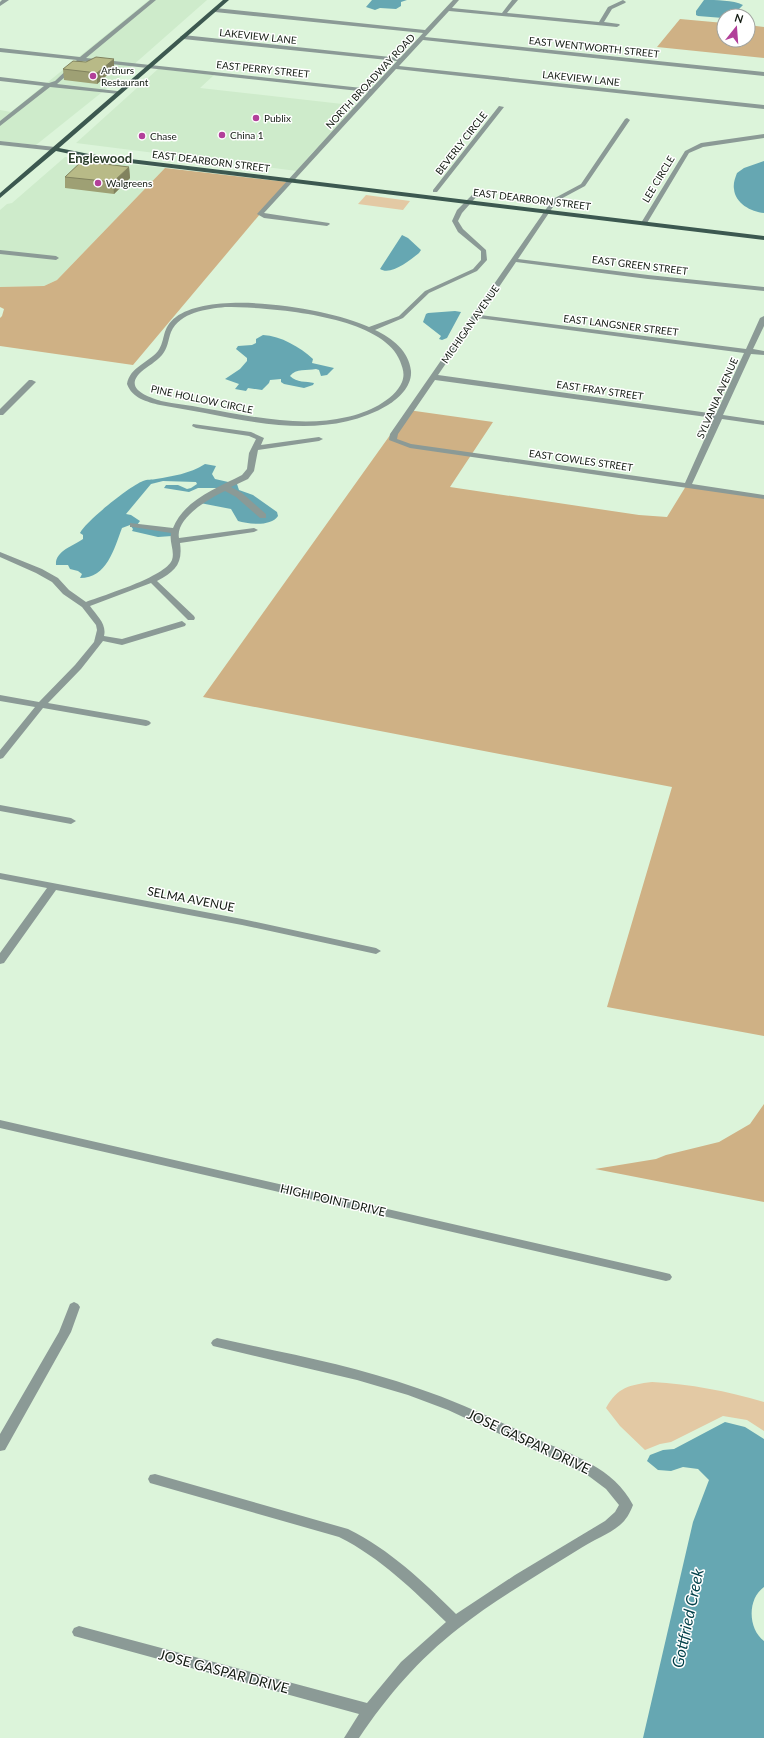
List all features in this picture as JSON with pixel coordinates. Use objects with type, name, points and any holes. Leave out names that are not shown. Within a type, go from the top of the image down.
[{"type":"main road","points":[[0,195],[226,0]]},
{"type":"main road","name":"EAST DEARBORN STREET","points":[[55,148],[96,150],[436,191],[644,223],[764,238]]},
{"type":"main road","name":"EAST DEARBORN STREET","points":[[55,148],[89,156],[469,202],[648,217],[764,231]]},
{"type":"street","points":[[0,4],[6,0]]},
{"type":"street","points":[[0,124],[47,86],[57,82],[153,0]]},
{"type":"street","name":"NORTH BROADWAY ROAD","points":[[327,224],[264,216],[260,214],[456,0]]},
{"type":"street","points":[[503,14],[515,0]]},
{"type":"street","points":[[601,23],[610,8],[623,2]]},
{"type":"street","points":[[448,9],[617,25]]},
{"type":"street","points":[[215,10],[427,32]]},
{"type":"street","name":"LAKEVIEW LANE","points":[[184,37],[401,60]]},
{"type":"street","name":"EAST WENTWORTH STREET","points":[[422,38],[764,74]]},
{"type":"street","name":"EAST PERRY STREET","points":[[0,50],[374,91]]},
{"type":"street","name":"LAKEVIEW LANE","points":[[396,67],[764,107]]},
{"type":"street","points":[[0,79],[117,93]]},
{"type":"street","name":"BEVERLY CIRCLE","points":[[436,191],[501,107]]},
{"type":"street","points":[[549,208],[556,198],[576,190],[583,185],[627,120]]},
{"type":"street","name":"LEE CIRCLE","points":[[644,223],[687,152],[701,145],[764,136]]},
{"type":"street","points":[[0,143],[55,148]]},
{"type":"street","points":[[371,329],[400,317],[427,292],[475,270],[482,264],[484,260],[484,251],[458,228],[455,223],[455,219],[459,212],[474,196]]},
{"type":"street","name":"MICHIGAN AVENUE","points":[[395,442],[392,438],[394,434],[549,208]]},
{"type":"street","points":[[0,252],[56,258]]},
{"type":"street","name":"EAST GREEN STREET","points":[[514,260],[764,289]]},
{"type":"street","name":"PINE HOLLOW CIRCLE","points":[[233,304],[263,306],[336,318],[371,329],[387,339],[402,354],[408,368],[407,375],[402,389],[393,398],[377,409],[355,417],[304,423],[256,420],[156,401],[139,395],[134,391],[131,384],[133,377],[137,372],[155,359],[162,351],[166,345],[168,331],[173,324],[190,312],[207,307],[233,304]]},
{"type":"street","name":"EAST LANGSNER STREET","points":[[475,316],[764,353]]},
{"type":"street","name":"SYLVANIA AVENUE","points":[[688,485],[764,318]]},
{"type":"street","name":"EAST FRAY STREET","points":[[433,377],[764,423]]},
{"type":"street","points":[[0,413],[32,382]]},
{"type":"street","points":[[85,605],[152,580],[165,573],[176,560],[177,552],[174,541],[175,531],[180,520],[195,504],[212,494],[239,482],[249,472],[255,448],[260,438],[251,434],[196,426]]},
{"type":"street","points":[[255,448],[318,439]]},
{"type":"street","name":"EAST COWLES STREET","points":[[395,442],[410,446],[764,497]]},
{"type":"street","points":[[226,488],[239,496],[263,516]]},
{"type":"street","points":[[134,525],[175,531]]},
{"type":"street","points":[[174,541],[254,530]]},
{"type":"street","points":[[0,554],[48,575],[66,592],[85,605],[100,625],[100,638],[78,667],[41,705],[0,756]]},
{"type":"street","points":[[152,580],[191,618]]},
{"type":"street","points":[[100,638],[122,642],[182,624]]},
{"type":"street","points":[[0,698],[146,723]]},
{"type":"street","points":[[0,808],[71,821]]},
{"type":"street","name":"SELMA AVENUE","points":[[0,876],[242,922],[376,951]]},
{"type":"street","points":[[0,961],[53,886]]},
{"type":"street","name":"HIGH POINT DRIVE","points":[[0,1124],[666,1277]]},
{"type":"street","points":[[0,1446],[65,1332],[74,1307]]},
{"type":"street","name":"JOSE GASPAR DRIVE","points":[[217,1343],[364,1377],[438,1400],[465,1411],[596,1473],[607,1481],[621,1495],[626,1505],[624,1514],[621,1517],[455,1622],[414,1657],[370,1710],[351,1738]]},
{"type":"street","points":[[155,1479],[342,1533],[360,1541],[397,1566],[455,1622]]},
{"type":"street","name":"JOSE GASPAR DRIVE","points":[[79,1632],[370,1710]]},
{"type":"shaded area","points":[[149,0],[207,0],[106,89],[36,145],[0,141],[0,110],[11,112]]},
{"type":"shaded area","points":[[680,19],[716,22],[716,48],[756,48],[756,26],[764,27],[764,58],[657,47]]},
{"type":"shaded area","points":[[158,69],[214,75],[200,88],[360,106],[311,154],[297,171],[76,143]]},
{"type":"shaded area","points":[[65,157],[165,168],[57,280],[44,286],[0,287],[0,210],[7,204],[12,203]]},
{"type":"shaded area","points":[[165,168],[287,182],[133,365],[0,346],[0,318],[4,309],[0,307],[0,287],[44,286],[57,280]]},
{"type":"shaded area","points":[[366,195],[410,201],[403,210],[358,204]]},
{"type":"shaded area","points":[[408,410],[493,422],[450,487],[639,515],[667,517],[686,486],[764,498],[764,1036],[607,1007],[672,787],[203,697]]},
{"type":"shaded area","points":[[764,1104],[764,1202],[595,1169],[656,1159],[666,1155],[719,1142],[750,1124]]},
{"type":"shaded area","points":[[652,1382],[681,1384],[764,1402],[764,1431],[747,1420],[723,1416],[671,1442],[660,1444],[645,1450],[620,1426],[606,1408],[610,1401],[625,1388],[637,1384]]},
{"type":"water","points":[[372,0],[407,0],[401,2],[401,6],[396,9],[380,8],[375,10],[366,7]]},
{"type":"water","points":[[704,0],[729,1],[743,5],[740,8],[716,8],[716,17],[698,16],[696,15],[696,11]]},
{"type":"water","points":[[764,161],[764,213],[749,209],[737,199],[734,181],[737,173],[744,168]]},
{"type":"water","points":[[402,235],[408,238],[421,250],[411,259],[395,269],[384,271],[380,269]]},
{"type":"water","points":[[461,312],[447,338],[442,340],[439,339],[441,336],[423,322],[426,314],[428,313]]},
{"type":"water","points":[[263,335],[277,337],[296,346],[313,359],[312,363],[334,368],[327,375],[321,376],[319,370],[316,369],[292,373],[290,376],[296,380],[314,383],[313,385],[304,388],[284,384],[281,382],[281,379],[270,380],[262,390],[248,388],[246,391],[235,389],[239,384],[225,379],[240,369],[247,361],[247,358],[236,349],[238,346],[252,345],[256,343],[256,339]]},
{"type":"water","points":[[205,464],[216,466],[212,474],[215,479],[237,484],[239,490],[253,495],[277,512],[278,516],[270,522],[259,524],[238,521],[231,509],[200,503],[219,490],[216,488],[198,488],[189,492],[164,488],[166,485],[178,485],[187,489],[197,484],[196,482],[163,481],[151,484],[126,514],[131,515],[140,521],[137,525],[172,530],[172,536],[158,537],[132,531],[133,529],[130,525],[122,528],[108,561],[97,573],[89,577],[80,578],[82,574],[78,571],[70,569],[68,565],[56,565],[56,560],[61,552],[83,539],[83,535],[80,533],[91,521],[109,504],[137,484],[145,480],[181,474]]},
{"type":"water","name":"Gottfried Creek","points":[[725,1422],[745,1427],[764,1439],[764,1587],[758,1592],[752,1606],[752,1622],[759,1636],[764,1641],[764,1738],[643,1738],[693,1522],[709,1480],[698,1469],[683,1467],[671,1471],[658,1470],[647,1461],[650,1455],[663,1450],[674,1449]]},
{"type":"building","points":[[96,57],[114,59],[97,73],[63,69],[73,61],[86,62]]},
{"type":"building","points":[[86,160],[89,162],[129,167],[113,182],[65,177],[82,161]]},
{"type":"place","name":"Arthurs Restaurant","points":[[93,76]]},
{"type":"place","name":"Publix","points":[[256,118]]},
{"type":"place","name":"China 1","points":[[222,135]]},
{"type":"place","name":"Chase","points":[[142,136]]},
{"type":"place","name":"Walgreens","points":[[98,183]]},
{"type":"district","name":"Englewood","points":[[100,158]]}]
